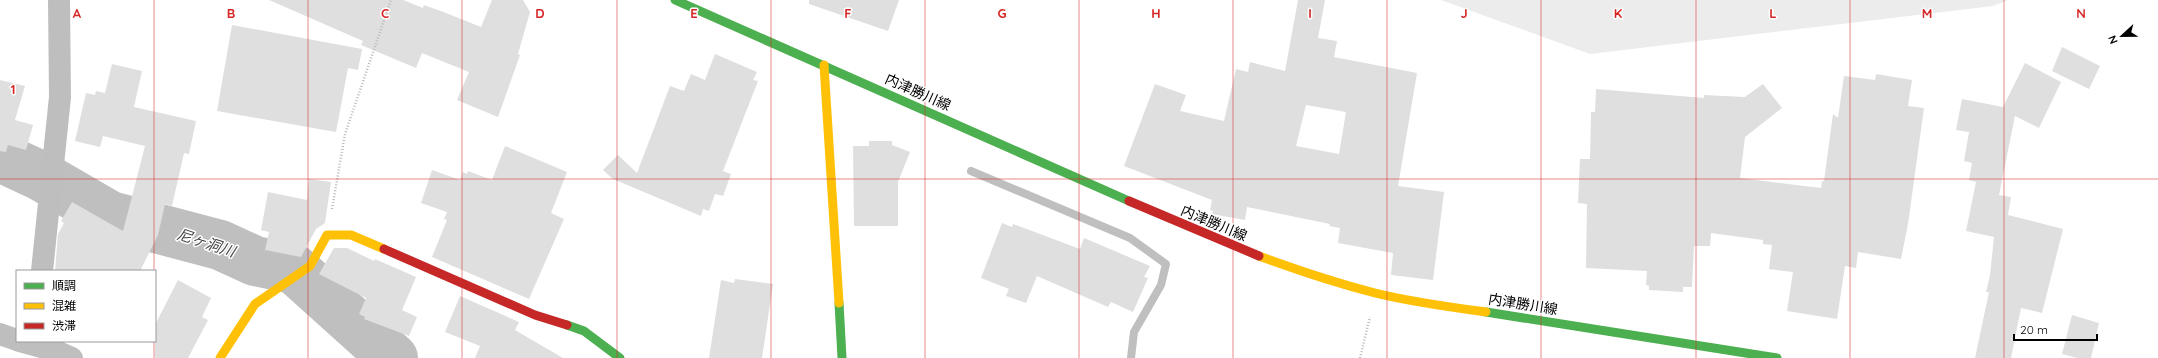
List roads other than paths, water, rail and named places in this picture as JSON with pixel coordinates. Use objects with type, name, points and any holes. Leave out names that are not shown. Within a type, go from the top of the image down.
[{"type":"main road","name":"内津勝川線","points":[[675,0],[1234,247],[1321,278],[1375,294],[1406,300],[1777,358]]},
{"type":"main road","points":[[824,65],[842,358]]},
{"type":"main road","points":[[220,358],[255,304],[310,266],[327,235],[351,235],[535,315],[584,331],[620,358]]},
{"type":"street","points":[[42,270],[60,97],[59,0]]},
{"type":"street","points":[[0,334],[16,340]]},
{"type":"street","points":[[28,345],[56,351],[72,358]]},
{"type":"waterway","name":"尼ヶ洞川","points":[[0,157],[41,176],[110,216],[220,245],[255,261],[294,269],[393,358]]},
{"type":"waterway","points":[[971,171],[1130,238],[1166,264],[1161,285],[1134,332],[1131,358]]}]
